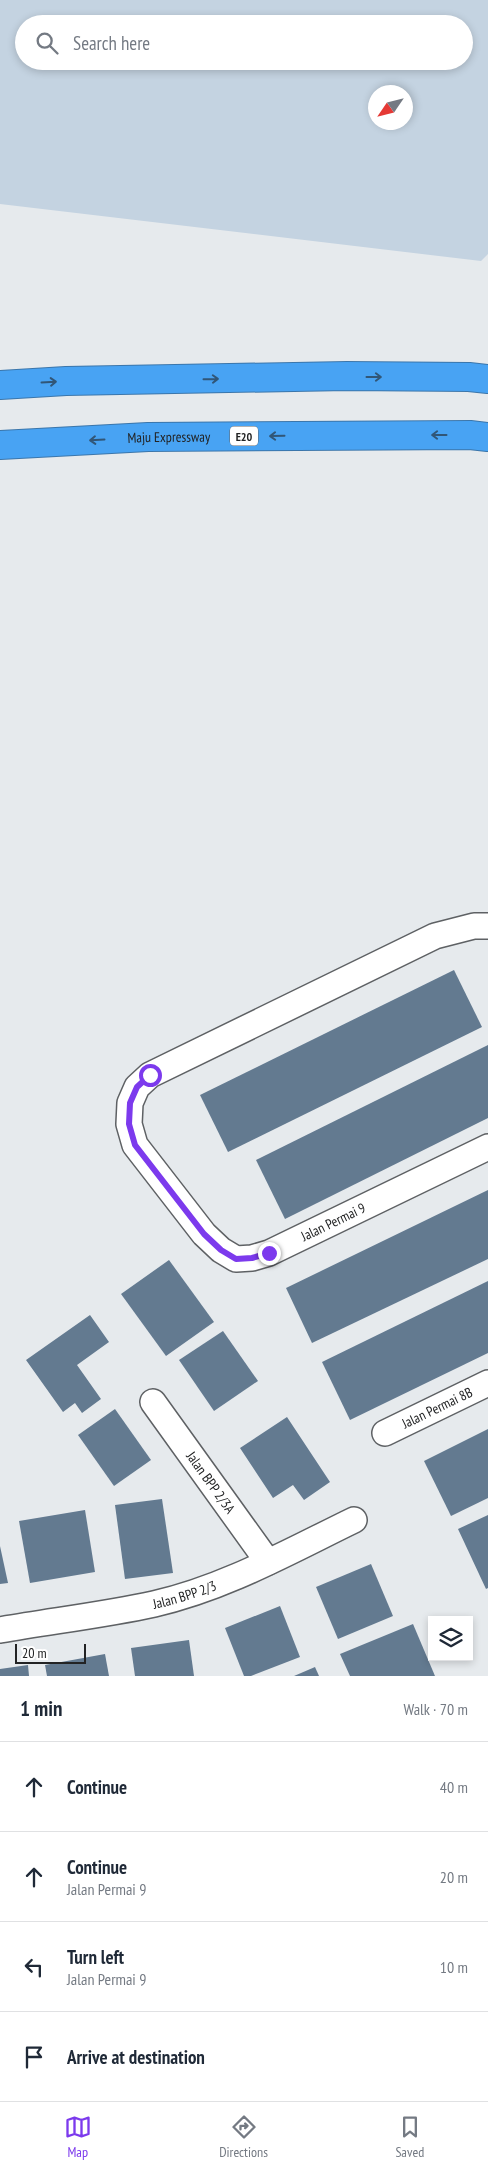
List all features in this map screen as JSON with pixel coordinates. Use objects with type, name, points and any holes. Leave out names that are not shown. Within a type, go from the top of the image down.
[{"type":"highway","points":[[0,385],[66,381],[347,376],[469,377],[488,379]]},
{"type":"highway","name":"Maju Expressway","points":[[0,445],[148,437],[470,435],[488,437]]},
{"type":"street","name":"Jalan Permai 9","points":[[488,926],[474,926],[435,936],[150,1075],[137,1087],[133,1095],[130,1103],[129,1124],[135,1145],[204,1234],[221,1250],[236,1259],[252,1258],[269,1253],[488,1146]]},
{"type":"street","name":"Jalan Permai 8B","points":[[385,1433],[488,1383]]},
{"type":"street","name":"Jalan BPP 2/3A","points":[[153,1402],[268,1562]]},
{"type":"street","name":"Jalan BPP 2/3","points":[[0,1630],[155,1604],[204,1589],[268,1562],[354,1520]]},
{"type":"shaded area","points":[[0,0],[488,0],[488,254],[481,261],[0,204]]},
{"type":"building","points":[[454,970],[482,1027],[228,1152],[200,1095]]},
{"type":"building","points":[[488,1045],[488,1118],[285,1219],[256,1160]]},
{"type":"building","points":[[488,1190],[488,1259],[312,1343],[286,1288]]},
{"type":"building","points":[[169,1260],[214,1322],[166,1356],[121,1294]]},
{"type":"building","points":[[488,1281],[488,1353],[350,1420],[322,1362]]},
{"type":"building","points":[[90,1315],[109,1342],[77,1365],[101,1399],[82,1413],[75,1403],[63,1412],[26,1360]]},
{"type":"building","points":[[223,1331],[258,1381],[214,1411],[179,1360]]},
{"type":"building","points":[[115,1409],[151,1460],[114,1486],[78,1435]]},
{"type":"building","points":[[287,1417],[330,1482],[304,1500],[293,1485],[273,1498],[240,1448]]},
{"type":"building","points":[[488,1429],[488,1498],[451,1516],[424,1461]]},
{"type":"building","points":[[162,1499],[173,1573],[125,1579],[115,1505]]},
{"type":"building","points":[[85,1510],[95,1572],[30,1583],[19,1521]]},
{"type":"building","points":[[488,1515],[488,1588],[486,1589],[458,1529]]},
{"type":"building","points":[[0,1546],[8,1583],[0,1584]]},
{"type":"building","points":[[371,1564],[393,1616],[338,1639],[316,1587]]},
{"type":"building","points":[[280,1606],[300,1657],[251,1676],[244,1676],[225,1628]]},
{"type":"building","points":[[413,1624],[435,1676],[350,1676],[340,1654]]},
{"type":"building","points":[[189,1640],[194,1676],[135,1676],[131,1648]]},
{"type":"building","points":[[105,1654],[109,1676],[47,1676],[45,1665]]},
{"type":"building","points":[[28,1665],[29,1676],[0,1676],[0,1669]]},
{"type":"building","points":[[315,1667],[319,1676],[294,1676]]},
{"type":"route","points":[[150,1075],[137,1087],[130,1103],[129,1124],[135,1145],[204,1234],[221,1250],[236,1259],[252,1258],[269,1253]]}]
